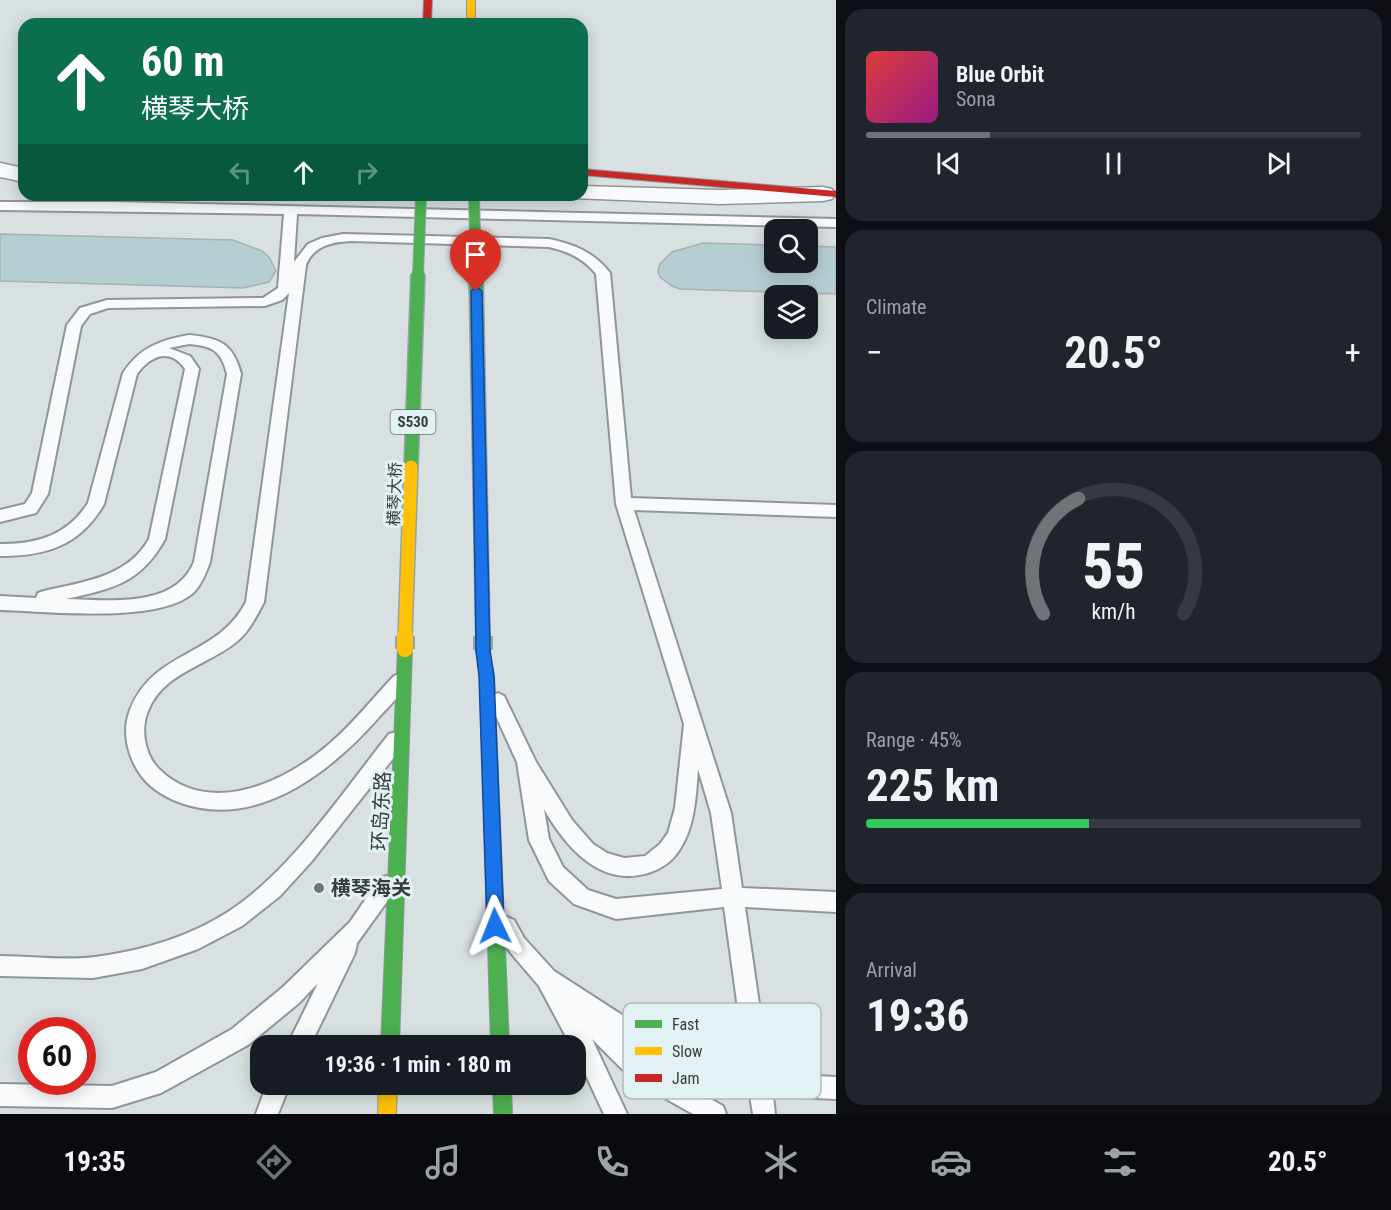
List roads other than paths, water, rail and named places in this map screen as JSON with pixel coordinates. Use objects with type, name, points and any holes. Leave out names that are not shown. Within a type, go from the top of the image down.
[{"type":"main road","points":[[427,18],[428,0]]},
{"type":"main road","points":[[471,0],[471,18]]},
{"type":"main road","points":[[588,173],[832,194]]},
{"type":"main road","name":"横琴大桥","points":[[405,649],[421,201]]},
{"type":"main road","points":[[474,201],[483,650],[487,676],[500,1035]]},
{"type":"main road","name":"环岛东路","points":[[390,1035],[404,730],[405,649]]},
{"type":"main road","points":[[387,1114],[388,1095]]},
{"type":"main road","points":[[502,1095],[503,1114]]},
{"type":"street","points":[[0,162],[18,160]]},
{"type":"street","points":[[0,170],[18,174]]},
{"type":"street","points":[[588,193],[720,197],[832,194]]},
{"type":"lane","points":[[0,206],[291,210],[836,223]]},
{"type":"lane","points":[[0,516],[30,509],[40,494],[74,325],[85,311],[107,304],[265,302],[277,297],[285,289],[291,210]]},
{"type":"lane","points":[[405,676],[336,750],[317,765],[271,790],[246,798],[225,802],[204,801],[166,788],[152,776],[142,761],[136,745],[135,728],[139,711],[147,694],[158,680],[174,668],[221,646],[233,637],[251,614],[255,602],[300,259],[311,247],[340,237],[549,243],[582,254],[603,273],[624,504],[691,722],[722,813],[747,1003]]},
{"type":"lane","points":[[0,550],[40,548],[59,542],[76,531],[89,518],[96,504],[130,373],[142,355],[167,343],[196,340],[221,349],[234,364],[204,550],[196,579],[181,593],[159,603],[136,605],[0,603]]},
{"type":"lane","points":[[26,604],[120,577],[145,561],[153,550],[158,539],[192,369],[183,357],[174,353],[153,352],[142,355]]},
{"type":"lane","points":[[624,504],[836,511]]},
{"type":"lane","points":[[487,676],[526,762],[573,838],[592,857],[617,867],[644,866],[665,854],[677,835],[683,811],[691,722]]},
{"type":"lane","points":[[0,966],[93,968],[142,959],[191,942],[235,919],[273,889],[304,856],[404,730]]},
{"type":"lane","points":[[526,762],[539,840],[556,874],[580,897],[616,909],[733,897],[836,902]]},
{"type":"lane","points":[[304,1035],[357,929],[398,870]]},
{"type":"lane","points":[[494,902],[517,945],[546,978],[623,1054]]},
{"type":"lane","points":[[0,1095],[112,1097],[161,1082],[240,1037],[291,995],[357,929]]},
{"type":"lane","points":[[546,978],[623,1028]]},
{"type":"lane","points":[[546,978],[593,1063],[615,1114]]},
{"type":"lane","points":[[821,1087],[836,1088]]},
{"type":"lane","points":[[267,1114],[275,1095]]},
{"type":"lane","points":[[688,1099],[715,1114]]},
{"type":"lane","points":[[761,1099],[764,1114]]},
{"type":"place","name":"横琴海关","points":[[319,888]]}]
